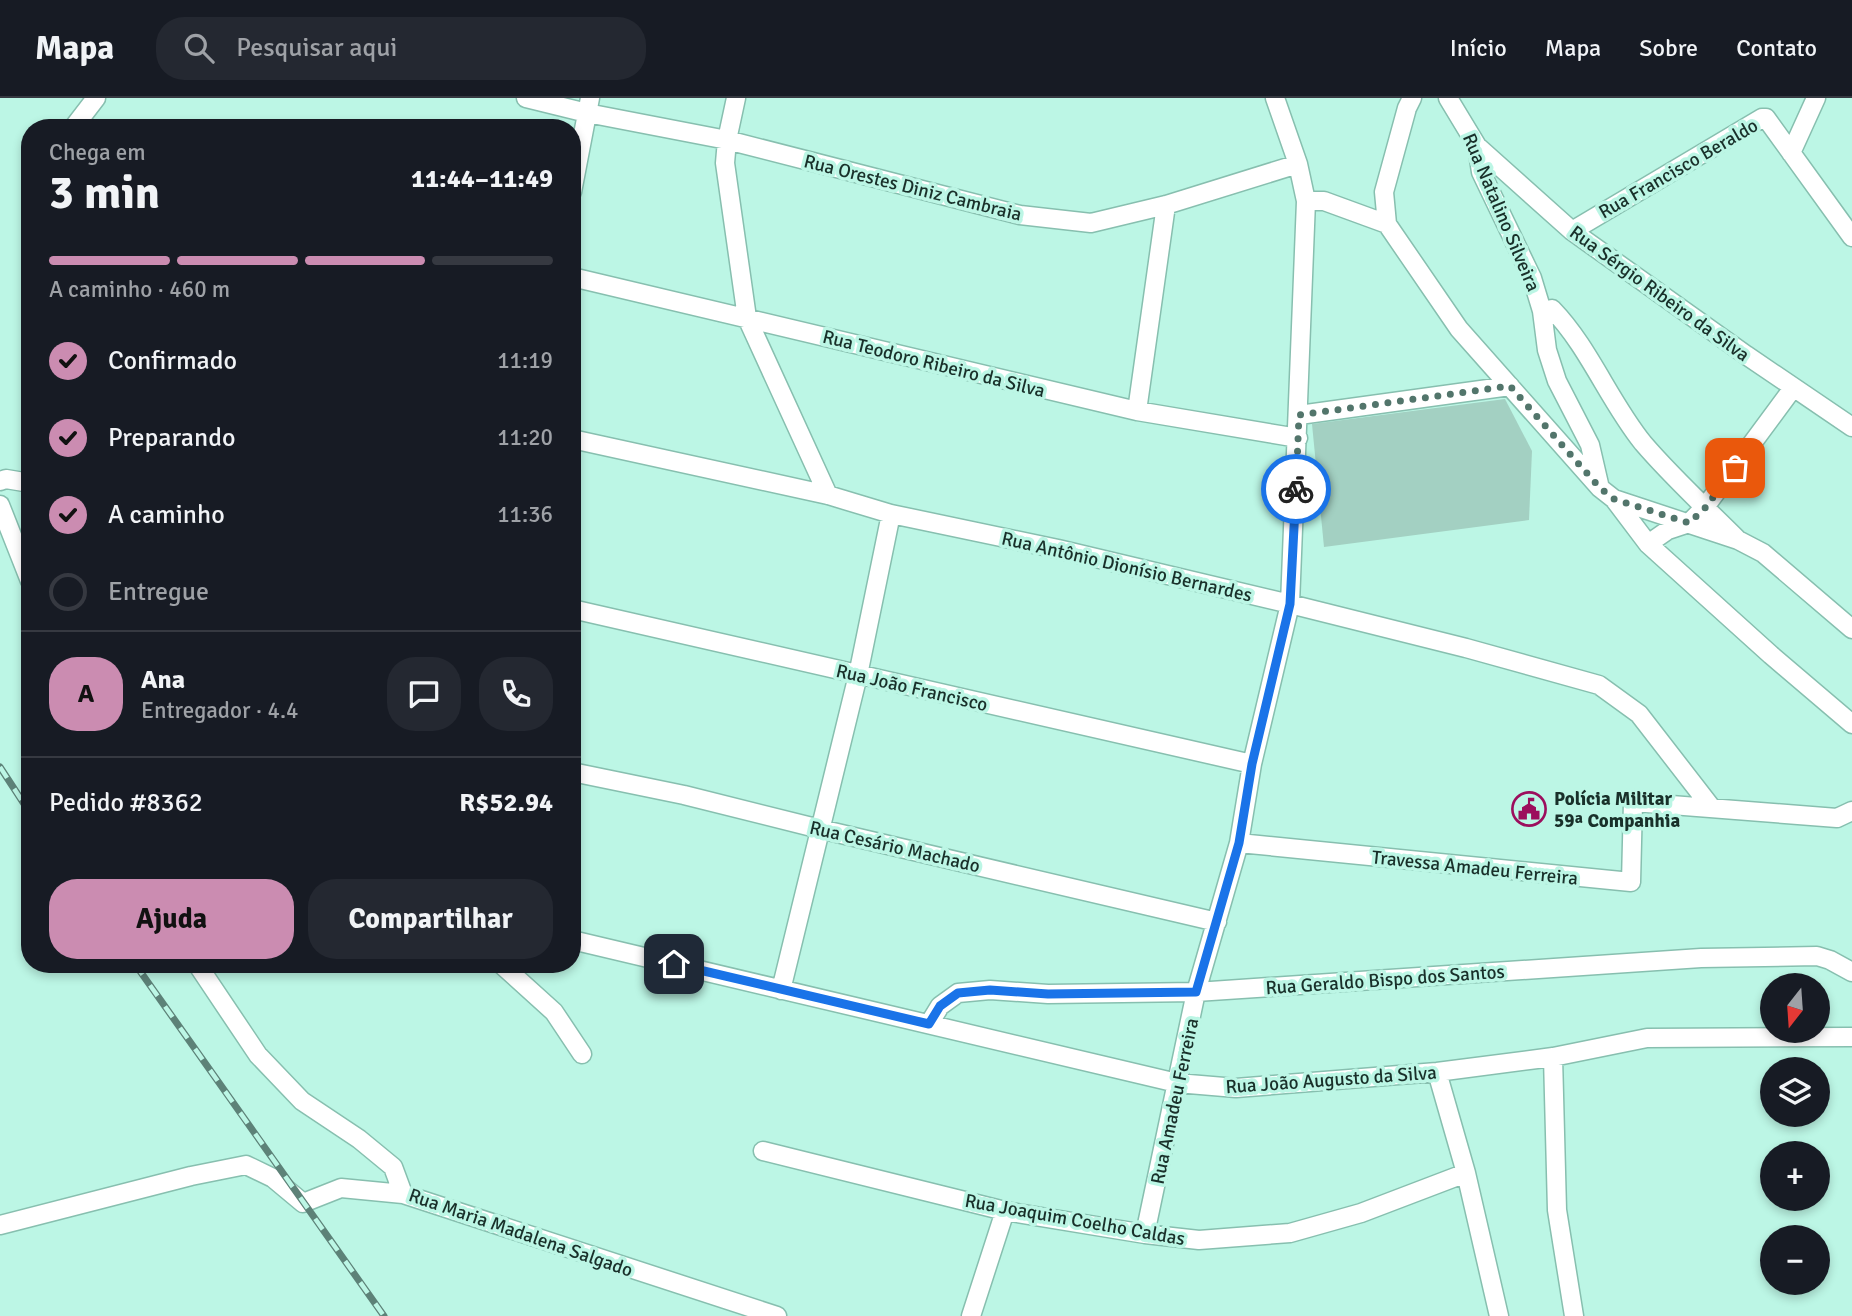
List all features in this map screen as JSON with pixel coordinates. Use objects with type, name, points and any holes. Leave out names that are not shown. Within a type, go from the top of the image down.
[{"type":"street","points":[[80,119],[96,98]]},
{"type":"street","name":"Rua Orestes Diniz Cambraia","points":[[526,98],[589,105],[1020,215],[1091,223],[1166,205],[1298,164]]},
{"type":"street","points":[[736,98],[725,163],[747,318],[828,495]]},
{"type":"street","name":"Rua Amadeu Ferreira","points":[[1146,1234],[1196,992],[1239,843],[1252,764],[1290,604],[1306,201],[1298,164],[1275,98]]},
{"type":"street","points":[[1412,98],[1384,192],[1387,224],[1459,329],[1607,494],[1648,544],[1852,724]]},
{"type":"street","name":"Rua Natalino Silveira","points":[[1448,98],[1477,146],[1481,172],[1532,278],[1542,311],[1547,350],[1554,371],[1590,445],[1607,494]]},
{"type":"street","points":[[1791,153],[1816,98]]},
{"type":"street","points":[[581,145],[589,105]]},
{"type":"street","name":"Rua Francisco Beraldo","points":[[1572,231],[1766,118],[1852,237]]},
{"type":"street","name":"Rua Sérgio Ribeiro da Silva","points":[[1477,146],[1572,231],[1852,427]]},
{"type":"street","points":[[1306,201],[1324,201],[1387,224]]},
{"type":"street","points":[[1137,411],[1166,205]]},
{"type":"street","name":"Rua Teodoro Ribeiro da Silva","points":[[581,279],[1137,411],[1298,438]]},
{"type":"street","points":[[1542,311],[1552,309],[1568,326],[1601,382],[1643,443],[1738,540]]},
{"type":"street","points":[[1299,415],[1510,386]]},
{"type":"street","points":[[1648,544],[1668,530],[1689,523],[1705,508],[1793,388]]},
{"type":"street","name":"Rua Antônio Dionísio Bernardes","points":[[581,441],[828,495],[891,514],[1058,549],[1290,604],[1599,685],[1639,714],[1711,807]]},
{"type":"street","points":[[0,481],[6,479],[21,482]]},
{"type":"street","points":[[1607,494],[1738,540],[1763,553],[1852,629]]},
{"type":"street","points":[[0,505],[21,558]]},
{"type":"street","points":[[781,990],[858,675],[891,514]]},
{"type":"street","name":"Rua João Francisco","points":[[581,611],[1252,764]]},
{"type":"street","name":"Rua Cesário Machado","points":[[581,774],[684,795],[1217,922]]},
{"type":"street","name":"Travessa Amadeu Ferreira","points":[[1239,843],[1631,882],[1633,802],[1711,807]]},
{"type":"street","points":[[1711,807],[1837,818],[1852,811]]},
{"type":"street","name":"Rua João Augusto da Silva","points":[[581,942],[1178,1083],[1236,1088],[1437,1072],[1553,1057],[1647,1038],[1852,1037]]},
{"type":"street","name":"Rua Geraldo Bispo dos Santos","points":[[929,1024],[940,1006],[958,993],[990,990],[1048,994],[1196,992],[1701,958],[1817,956],[1852,972]]},
{"type":"street","name":"Rua Maria Madalena Salgado","points":[[203,973],[258,1055],[302,1101],[359,1139],[393,1167],[403,1194],[777,1316]]},
{"type":"street","points":[[511,973],[554,1012],[582,1054]]},
{"type":"street","points":[[1553,1057],[1557,1210],[1574,1316]]},
{"type":"street","points":[[1437,1072],[1466,1173],[1499,1316]]},
{"type":"street","name":"Rua Joaquim Coelho Caldas","points":[[763,1151],[1005,1211],[1199,1240],[1290,1233],[1362,1213],[1466,1173]]},
{"type":"street","points":[[0,1226],[191,1176],[246,1165],[273,1178],[303,1203],[341,1188],[403,1194]]},
{"type":"street","points":[[971,1316],[1005,1211]]},
{"type":"shaded area","points":[[1505,399],[1532,451],[1529,520],[1324,547],[1312,424]]},
{"type":"railway","points":[[0,767],[21,799]]},
{"type":"railway","points":[[141,973],[384,1316]]},
{"type":"way so far","points":[[1296,489],[1299,415],[1510,386],[1600,488],[1614,499],[1689,523],[1705,508],[1735,468]]},
{"type":"place","name":"Polícia Militar 59ª Companhia","points":[[1529,809]]},
{"type":"route","points":[[674,964],[929,1024],[940,1006],[958,993],[990,990],[1048,994],[1196,992],[1239,843],[1252,764],[1290,604],[1296,489]]}]
